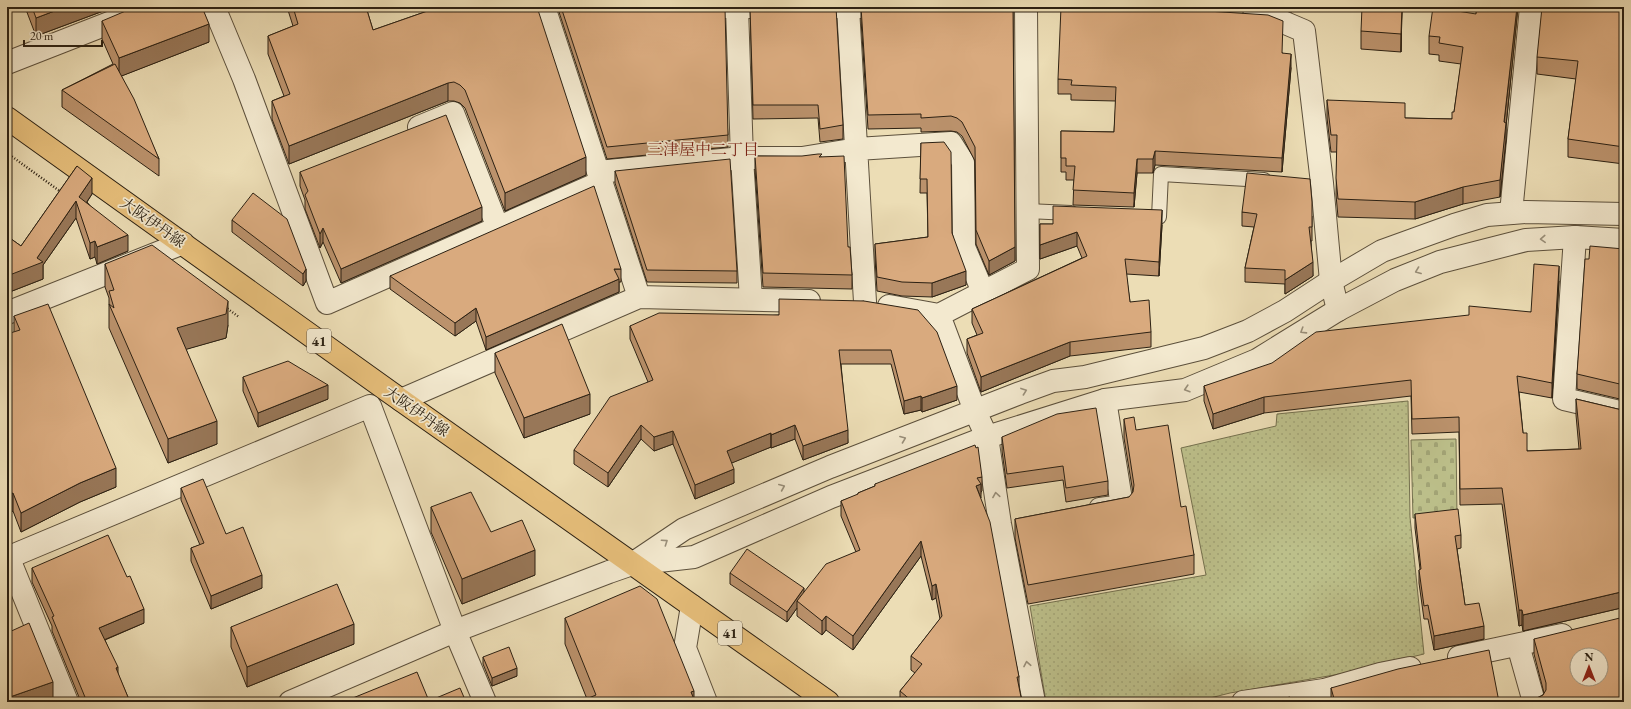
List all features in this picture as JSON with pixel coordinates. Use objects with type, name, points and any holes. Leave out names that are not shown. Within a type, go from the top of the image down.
[{"type":"main road","name":"大阪伊丹線","points":[[7,118],[401,400],[828,702]]},
{"type":"street","points":[[7,63],[150,7]]},
{"type":"street","points":[[214,7],[244,79],[289,177],[327,304],[498,228],[600,177],[742,158],[802,158],[857,149],[951,143],[963,162],[964,247],[983,292]]},
{"type":"street","points":[[544,7],[639,296]]},
{"type":"street","points":[[711,7],[857,7],[857,149],[865,302]]},
{"type":"street","points":[[401,400],[639,296],[865,302],[939,315],[1028,269],[1026,7]]},
{"type":"street","points":[[1510,213],[1531,7]]},
{"type":"street","points":[[736,8],[742,158],[751,299]]},
{"type":"street","points":[[1232,14],[1271,17],[1304,31],[1314,183],[1338,310]]},
{"type":"street","points":[[401,134],[453,114],[498,228]]},
{"type":"street","points":[[290,702],[455,631],[632,564],[684,529],[830,467],[1053,381],[1085,377],[1204,348],[1248,331],[1285,311],[1332,280],[1382,251],[1487,215],[1526,212],[1624,214]]},
{"type":"street","points":[[632,564],[694,557],[831,497],[987,437],[1105,400],[1185,390],[1257,360],[1338,310],[1396,280],[1440,262],[1526,240],[1575,237],[1624,240]]},
{"type":"street","points":[[1575,237],[1564,399],[1624,413]]},
{"type":"street","points":[[7,312],[183,243]]},
{"type":"street","points":[[939,315],[975,411],[987,437],[1000,524],[1034,702]]},
{"type":"street","points":[[1084,512],[1122,506],[1105,400]]},
{"type":"street","points":[[67,702],[7,557],[370,406],[455,631],[486,702]]},
{"type":"street","points":[[1000,524],[1023,520]]},
{"type":"street","points":[[692,606],[685,648],[706,702]]},
{"type":"street","points":[[1243,702],[1324,690],[1380,674],[1582,630]]},
{"type":"street","points":[[1518,644],[1534,702]]},
{"type":"lane","points":[[1135,216],[1158,217],[1161,174],[1276,181]]},
{"type":"lane","points":[[1027,211],[1081,214]]},
{"type":"green space","points":[[1408,401],[1410,517],[1424,654],[1340,674],[1230,693],[1194,702],[1046,702],[1030,606],[1206,575],[1181,448],[1276,426],[1277,414]]},
{"type":"green space","points":[[1456,439],[1457,517],[1413,518],[1411,440]]},
{"type":"building","points":[[32,7],[65,7],[36,18]]},
{"type":"building","points":[[135,7],[202,7],[209,24],[119,58],[102,21]]},
{"type":"building","points":[[293,7],[366,7],[373,30],[439,7],[537,7],[586,157],[505,193],[465,90],[454,82],[448,83],[289,146],[272,101],[290,94],[268,36],[298,24]]},
{"type":"building","points":[[561,7],[725,8],[728,135],[607,147]]},
{"type":"building","points":[[750,7],[836,7],[843,125],[820,129],[818,105],[753,105]]},
{"type":"building","points":[[861,7],[1013,7],[1015,247],[989,261],[976,230],[975,147],[962,122],[951,116],[921,118],[921,114],[868,115]]},
{"type":"building","points":[[1061,7],[1147,7],[1268,15],[1283,21],[1282,53],[1291,54],[1282,158],[1155,151],[1153,159],[1137,159],[1134,193],[1073,190],[1075,166],[1066,166],[1066,158],[1061,158],[1061,131],[1114,132],[1116,87],[1071,85],[1072,80],[1058,79]]},
{"type":"building","points":[[1362,7],[1402,7],[1401,34],[1361,31]]},
{"type":"building","points":[[1433,7],[1476,14],[1477,7],[1517,7],[1504,122],[1506,123],[1500,180],[1463,187],[1415,202],[1338,199],[1336,178],[1337,135],[1331,135],[1327,100],[1405,103],[1405,118],[1452,119],[1463,47],[1439,43],[1440,37],[1429,36]]},
{"type":"building","points":[[1542,7],[1624,7],[1624,147],[1568,139],[1578,61],[1537,57]]},
{"type":"building","points":[[115,64],[134,99],[159,159],[62,90]]},
{"type":"building","points":[[446,115],[482,207],[341,269],[323,228],[320,234],[305,195],[308,191],[300,172]]},
{"type":"building","points":[[944,142],[951,152],[952,233],[966,271],[932,283],[902,282],[877,277],[875,244],[928,237],[927,179],[920,179],[921,143]]},
{"type":"building","points":[[822,154],[819,157],[844,156],[848,247],[850,247],[852,275],[763,273],[755,156],[802,156]]},
{"type":"building","points":[[730,159],[737,271],[647,270],[615,171]]},
{"type":"building","points":[[77,166],[92,178],[79,197],[128,235],[97,247],[95,241],[90,243],[76,201],[37,258],[43,262],[7,276],[7,236],[21,246]]},
{"type":"building","points":[[1247,173],[1310,179],[1312,227],[1309,227],[1313,262],[1285,280],[1285,270],[1245,268],[1257,214],[1242,212]]},
{"type":"building","points":[[594,186],[621,269],[614,269],[619,279],[486,337],[476,308],[455,323],[390,276]]},
{"type":"building","points":[[253,193],[287,219],[306,269],[303,274],[232,220]]},
{"type":"building","points":[[1053,206],[1162,210],[1159,262],[1125,259],[1130,302],[1149,300],[1151,332],[1070,342],[981,377],[967,339],[983,333],[972,309],[1087,256],[1077,232],[1040,245],[1040,224],[1053,224]]},
{"type":"building","points":[[152,245],[228,301],[226,314],[177,328],[217,421],[168,439],[109,304],[114,308],[109,291],[114,290],[105,264]]},
{"type":"building","points":[[1590,246],[1624,249],[1624,385],[1577,374],[1585,259],[1589,259]]},
{"type":"building","points":[[1534,264],[1559,266],[1552,383],[1517,376],[1523,433],[1527,433],[1527,451],[1581,449],[1576,399],[1624,410],[1624,592],[1523,615],[1522,610],[1519,610],[1502,488],[1460,489],[1459,417],[1412,419],[1411,380],[1264,397],[1213,414],[1204,386],[1272,363],[1316,332],[1469,315],[1469,306],[1531,312]]},
{"type":"building","points":[[779,299],[864,301],[918,310],[937,332],[957,386],[922,398],[921,396],[904,401],[891,350],[839,350],[848,430],[803,446],[795,425],[771,435],[771,433],[727,451],[734,469],[695,485],[673,431],[654,437],[641,425],[608,473],[574,450],[610,397],[653,380],[630,326],[659,313],[779,315]]},
{"type":"building","points":[[48,304],[116,468],[80,483],[21,513],[13,493],[7,495],[7,334],[20,330],[14,316]]},
{"type":"building","points":[[562,324],[590,394],[524,418],[495,353]]},
{"type":"building","points":[[288,361],[328,385],[258,413],[243,377]]},
{"type":"building","points":[[1096,408],[1108,481],[1066,488],[1063,466],[1007,474],[1002,437],[1057,414]]},
{"type":"building","points":[[1134,417],[1136,430],[1168,425],[1181,507],[1186,506],[1194,555],[1028,585],[1015,519],[1129,497],[1133,492],[1134,485],[1124,419]]},
{"type":"building","points":[[975,445],[976,448],[978,447],[982,477],[977,478],[981,484],[976,486],[990,522],[1019,677],[1017,677],[1022,702],[913,702],[900,691],[922,664],[911,656],[942,616],[936,584],[932,586],[921,541],[853,636],[826,616],[822,621],[797,601],[826,564],[860,550],[841,501],[875,486],[875,484]]},
{"type":"building","points":[[203,479],[226,534],[243,527],[262,575],[211,596],[191,548],[204,543],[181,488]]},
{"type":"building","points":[[471,492],[491,532],[522,520],[535,550],[462,579],[431,507]]},
{"type":"building","points":[[1458,509],[1461,535],[1455,536],[1465,605],[1479,603],[1484,626],[1434,636],[1428,605],[1424,606],[1419,570],[1421,569],[1415,514]]},
{"type":"building","points":[[108,535],[127,577],[130,576],[144,609],[99,628],[118,667],[116,668],[130,702],[87,702],[52,617],[54,616],[32,568]]},
{"type":"building","points":[[747,549],[804,588],[787,612],[730,573]]},
{"type":"building","points":[[337,584],[354,624],[247,667],[231,627]]},
{"type":"building","points":[[640,586],[657,599],[694,691],[691,692],[695,702],[579,702],[596,695],[565,618]]},
{"type":"building","points":[[1624,617],[1624,702],[1536,702],[1535,699],[1543,695],[1546,690],[1546,683],[1534,639]]},
{"type":"building","points":[[29,623],[53,682],[7,698],[7,633]]},
{"type":"building","points":[[509,647],[517,668],[492,678],[483,657]]},
{"type":"building","points":[[1489,650],[1499,702],[1335,702],[1331,688],[1398,669]]},
{"type":"building","points":[[417,672],[429,701],[460,688],[466,702],[343,702]]},
{"type":"building","points":[[1290,697],[1291,702],[1266,702]]},
{"type":"district","name":"三津屋中二丁目","points":[[703,149]]}]
